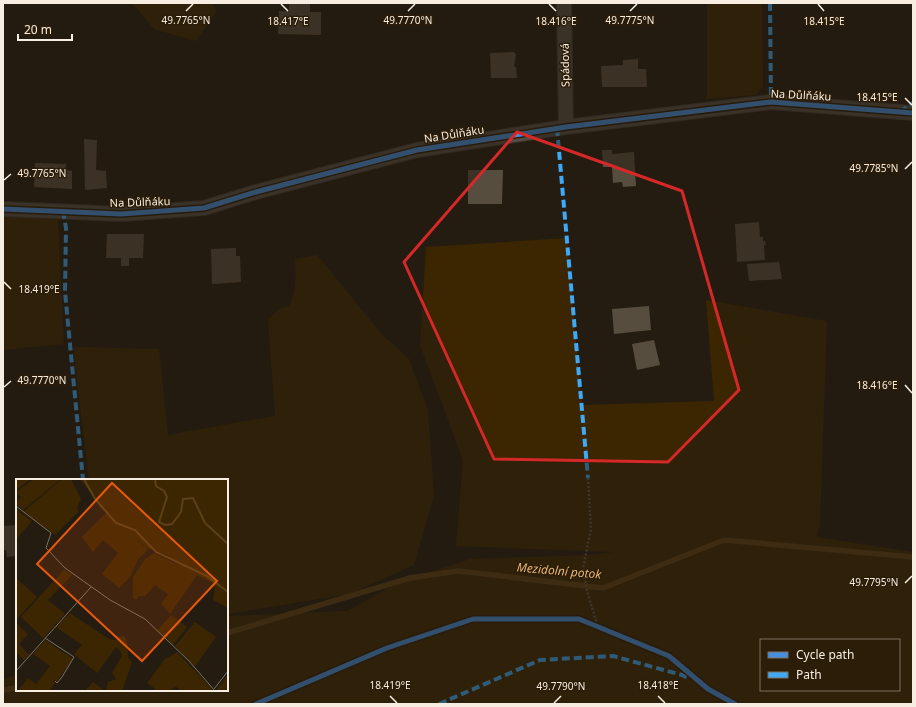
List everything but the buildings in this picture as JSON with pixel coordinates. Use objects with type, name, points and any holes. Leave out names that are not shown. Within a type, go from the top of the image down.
[{"type":"street","name":"Spádová","points":[[564,3],[566,127]]},
{"type":"street","name":"Na Důlňáku","points":[[3,209],[121,214],[204,208],[256,192],[417,150],[566,127],[771,102],[913,113]]},
{"type":"path","points":[[588,478],[591,529],[584,573],[587,591],[598,627]]},
{"type":"path","points":[[592,624],[605,630]]},
{"type":"highlighted area","points":[[517,132],[682,191],[739,390],[668,462],[494,459],[404,262]]},
{"type":"shaded area","points":[[132,3],[212,3],[217,11],[196,41],[154,29]]},
{"type":"shaded area","points":[[707,3],[762,3],[763,87],[755,95],[705,99],[707,95]]},
{"type":"shaded area","points":[[3,216],[58,219],[64,344],[3,350]]},
{"type":"shaded area","points":[[567,238],[582,405],[714,401],[706,300],[827,321],[820,525],[816,537],[913,552],[913,704],[3,704],[3,679],[16,675],[16,691],[228,691],[228,616],[347,611],[398,583],[470,559],[590,555],[614,552],[456,546],[463,460],[420,345],[426,247]]},
{"type":"shaded area","points":[[317,255],[381,333],[409,359],[428,410],[434,495],[414,565],[350,594],[228,614],[228,479],[89,479],[73,347],[159,349],[168,435],[275,416],[268,319],[281,308],[289,306],[292,300],[296,277],[295,259]]},
{"type":"waterway","name":"Mezidolní potok","points":[[228,633],[410,578],[458,571],[603,588],[724,540],[913,557]]},
{"type":"waterway","name":"Mezidolní potok","points":[[3,690],[16,688]]},
{"type":"marked path","points":[[770,3],[771,102]]},
{"type":"marked path","points":[[900,112],[913,103]]},
{"type":"marked path","points":[[557,128],[588,478]]},
{"type":"marked path","points":[[63,211],[66,228],[65,292],[83,479]]},
{"type":"marked path","points":[[439,704],[540,660],[613,656],[682,675],[690,679]]},
{"type":"cycle path","points":[[3,209],[121,214],[204,208],[256,192],[417,150],[566,127],[771,102],[913,113]]},
{"type":"cycle path","points":[[256,704],[387,648],[473,619],[579,619],[669,656],[708,689],[735,704]]}]
